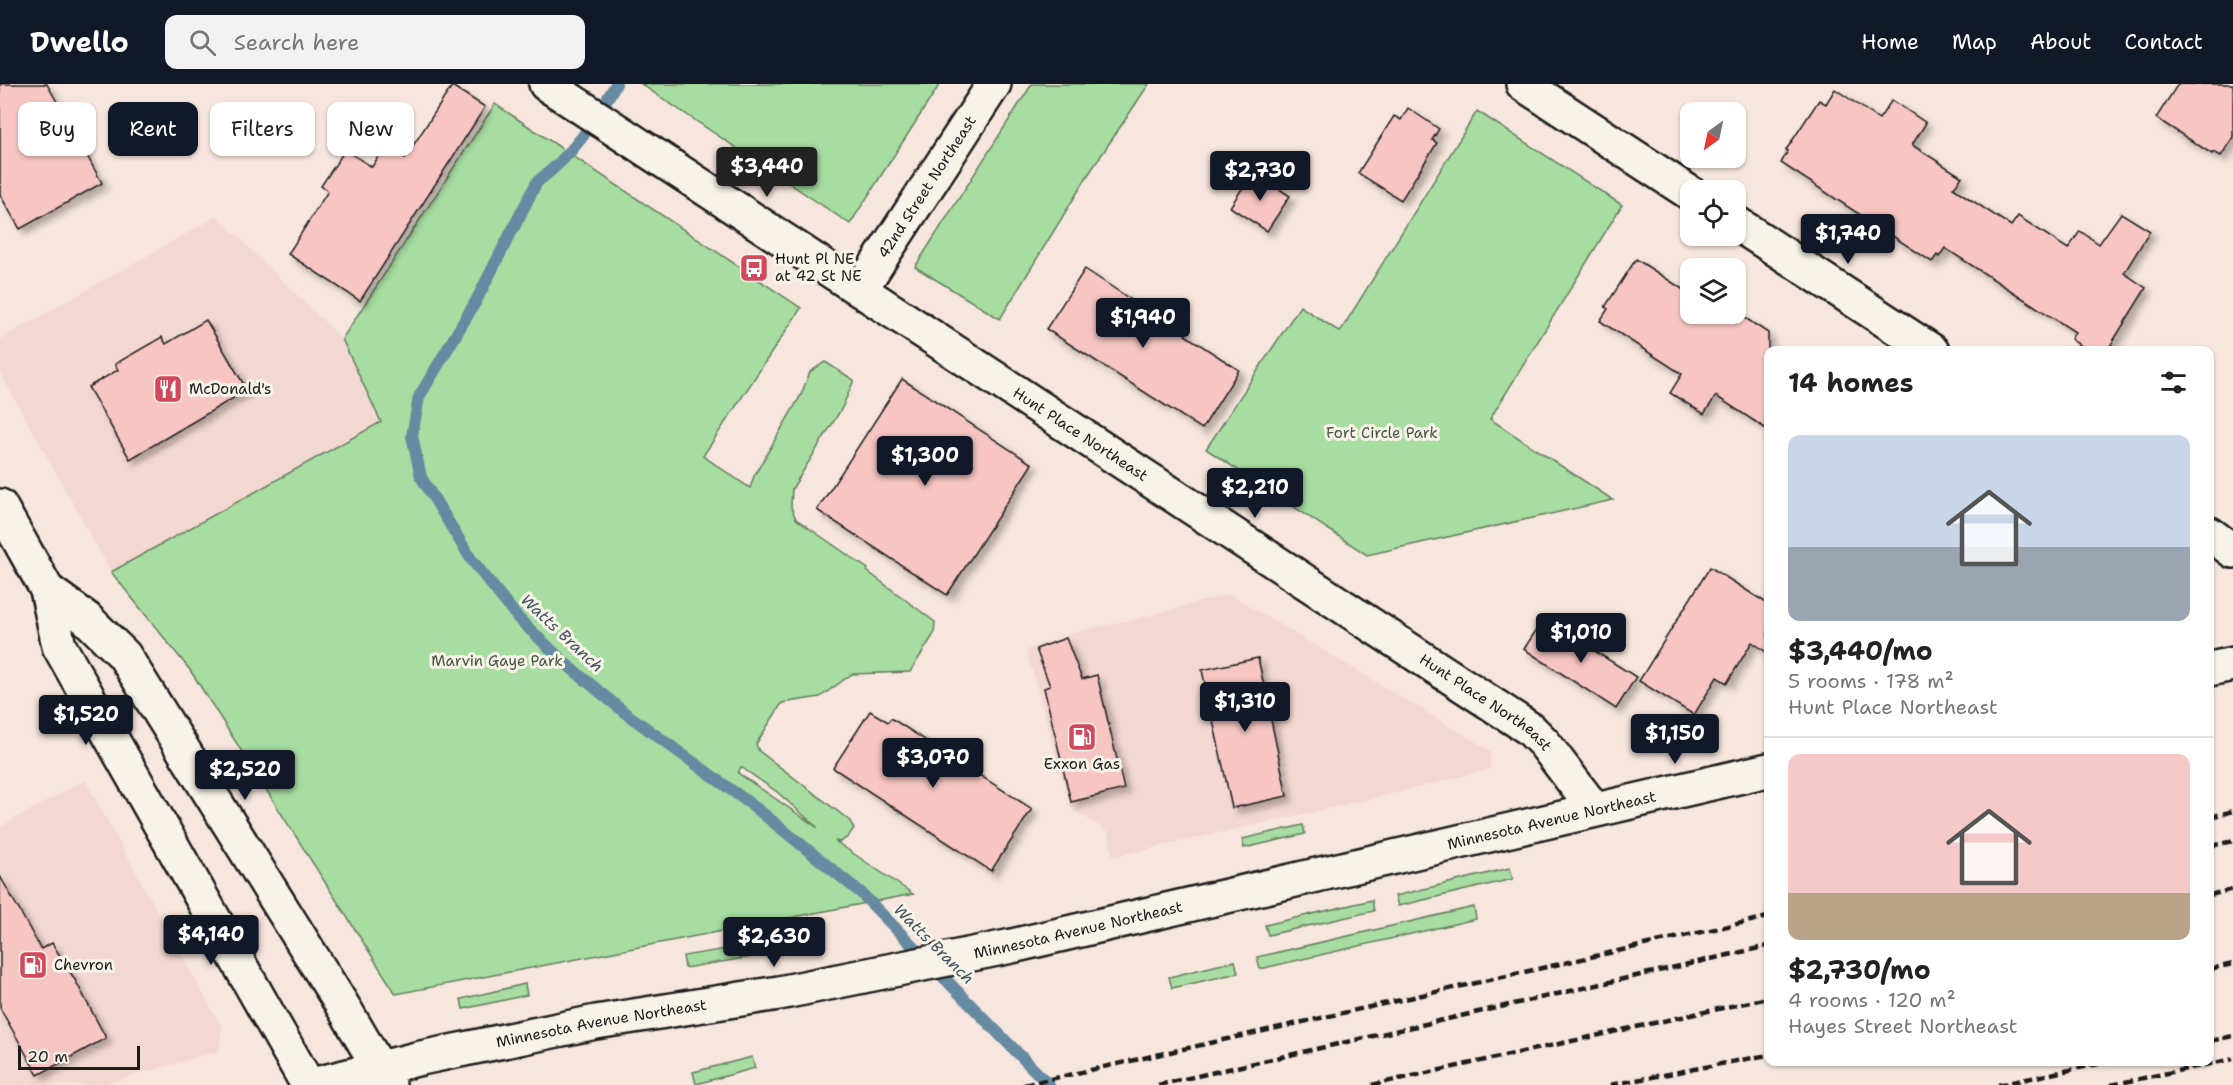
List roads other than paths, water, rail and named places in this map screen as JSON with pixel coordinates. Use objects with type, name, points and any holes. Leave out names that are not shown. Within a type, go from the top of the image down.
[{"type":"main road","name":"Hunt Place Northeast","points":[[546,84],[1530,729],[1544,743],[1594,809]]},
{"type":"main road","name":"42nd Street Northeast","points":[[860,290],[994,84]]},
{"type":"main road","points":[[1523,84],[1680,186]]},
{"type":"main road","points":[[1746,230],[1924,346]]},
{"type":"main road","points":[[0,506],[47,590],[59,646],[310,1085]]},
{"type":"main road","points":[[2214,537],[2233,551]]},
{"type":"main road","points":[[47,590],[87,619],[124,655],[385,1076]]},
{"type":"main road","points":[[2214,668],[2233,664]]},
{"type":"main road","name":"Minnesota Avenue Northeast","points":[[310,1085],[385,1076],[421,1058],[597,1022],[779,993],[1012,946],[1764,771]]},
{"type":"waterway","name":"Watts Branch","points":[[616,84],[582,138],[537,182],[476,301],[419,397],[412,436],[421,477],[471,559],[518,618],[565,663],[624,712],[756,808],[861,893],[1049,1085]]},
{"type":"railway","points":[[2214,816],[2233,811]]},
{"type":"railway","points":[[2214,845],[2233,841]]},
{"type":"railway","points":[[2214,894],[2233,889]]},
{"type":"railway","points":[[1024,1085],[1764,918]]},
{"type":"railway","points":[[1158,1085],[1764,947]]},
{"type":"railway","points":[[2214,968],[2233,964]]},
{"type":"railway","points":[[1372,1085],[1764,999]]},
{"type":"railway","points":[[2214,1040],[2233,1036]]},
{"type":"railway","points":[[1610,1085],[1764,1056]]},
{"type":"railway","points":[[2214,1063],[2233,1059]]},
{"type":"railway","points":[[1998,1085],[2089,1066]]},
{"type":"railway","points":[[2111,1085],[2200,1066]]},
{"type":"place","name":"Hunt Pl NE at 42 St NE","points":[[754,268]]},
{"type":"place","name":"McDonald's","points":[[168,389]]},
{"type":"place","name":"Exxon Gas","points":[[1082,737]]},
{"type":"place","name":"Chevron","points":[[33,965]]},
{"type":"park label","name":"Fort Circle Park","points":[[1382,433]]},
{"type":"park label","name":"Marvin Gaye Park","points":[[497,661]]}]
